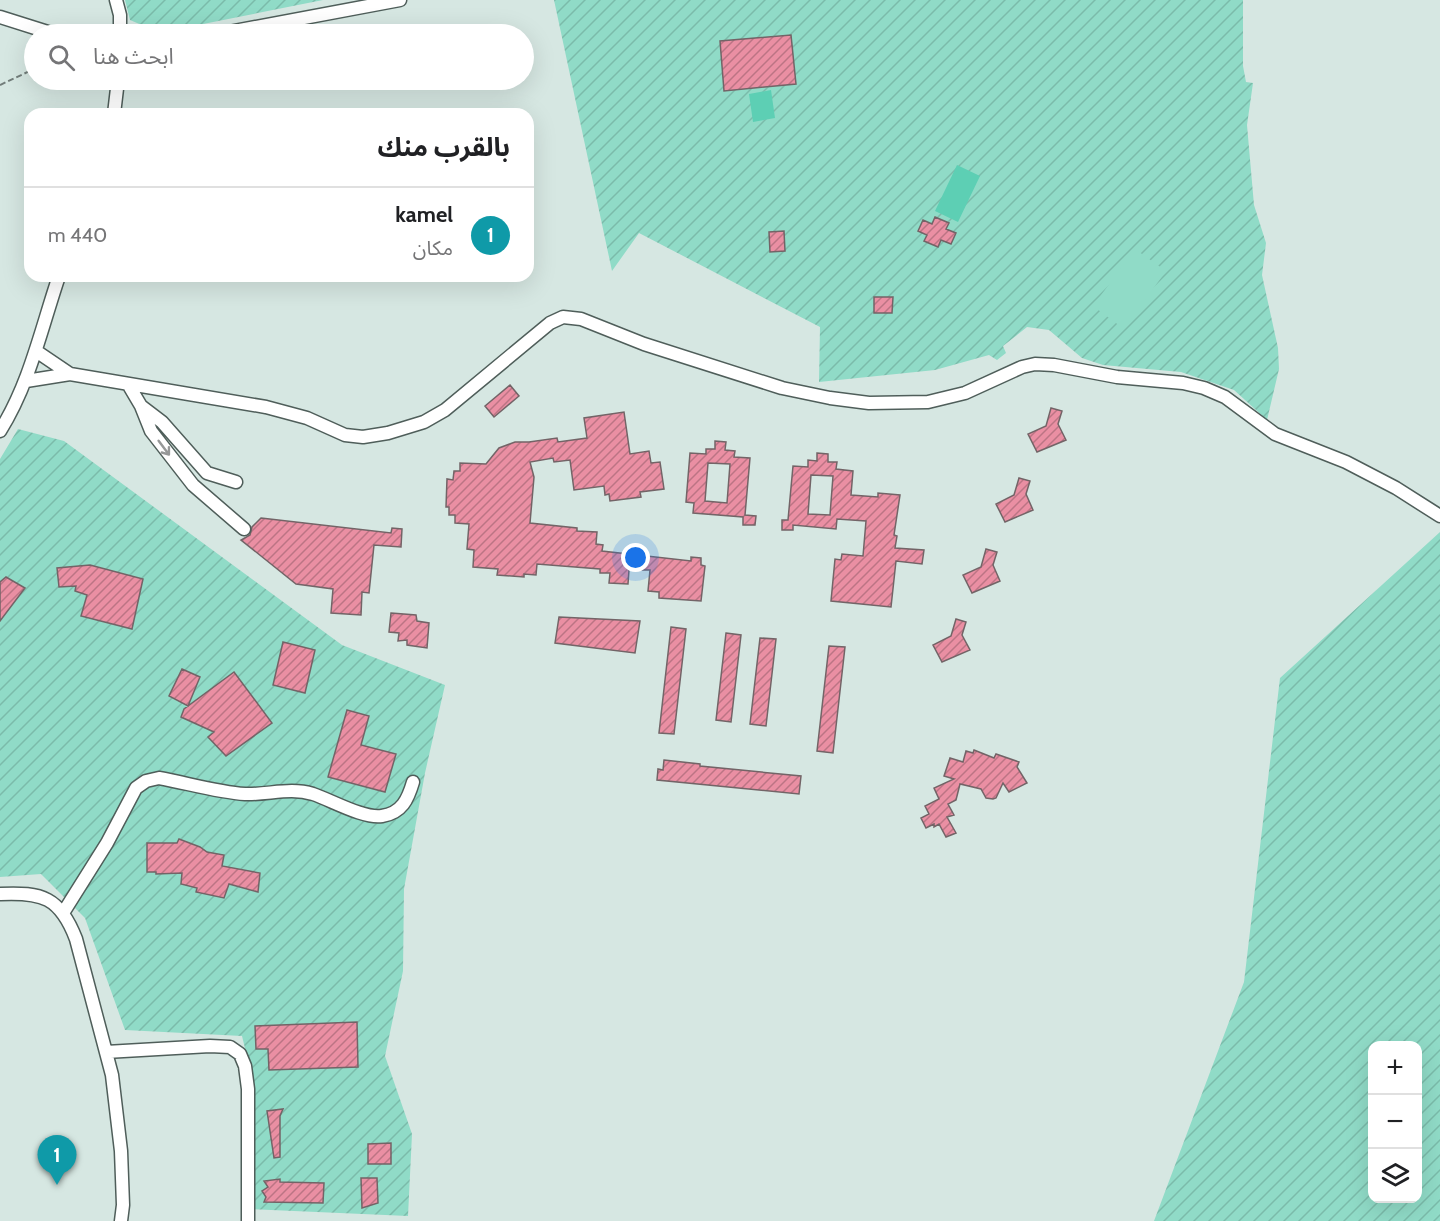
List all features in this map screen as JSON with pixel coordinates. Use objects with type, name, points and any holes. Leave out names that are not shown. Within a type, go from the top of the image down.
[{"type":"street","points":[[116,0],[120,24]]},
{"type":"street","points":[[272,24],[400,0]]},
{"type":"street","points":[[0,17],[24,25]]},
{"type":"street","points":[[115,108],[117,90]]},
{"type":"street","points":[[0,431],[13,410],[26,381],[57,282]]},
{"type":"street","points":[[26,381],[70,374],[286,411],[345,435],[363,437],[388,433],[424,422],[445,410],[510,357],[534,334],[563,317],[581,319],[669,353],[782,388],[869,403],[928,402],[965,393],[1022,367],[1035,364],[1054,365],[1117,377],[1183,383],[1204,388],[1225,397],[1275,434],[1346,462],[1396,488],[1440,516]]},
{"type":"street","points":[[36,351],[70,374]]},
{"type":"street","points":[[128,384],[141,406],[151,431],[193,485],[244,529]]},
{"type":"street","points":[[141,406],[162,422],[207,473],[236,482]]},
{"type":"street","points":[[193,485],[207,473]]},
{"type":"street","points":[[63,913],[107,843],[135,788],[147,781],[159,778],[243,794],[294,790],[311,793],[365,814],[379,817],[399,810],[407,801],[413,782]]},
{"type":"street","points":[[0,894],[24,893],[45,898],[68,918],[76,939],[112,1075],[121,1151],[122,1221]]},
{"type":"street","points":[[106,1052],[210,1046],[230,1047],[240,1054],[245,1066],[248,1089],[248,1221]]},
{"type":"path","points":[[0,85],[24,74]]},
{"type":"shaded area","points":[[125,0],[323,0],[203,24],[139,24],[130,20]]},
{"type":"shaded area","points":[[554,0],[1243,0],[1243,66],[1246,82],[1253,83],[1247,125],[1254,205],[1266,243],[1262,275],[1278,348],[1279,369],[1267,420],[1234,390],[1181,372],[1103,365],[1082,358],[1049,330],[1027,327],[1003,346],[1006,353],[997,360],[989,355],[935,370],[819,382],[820,327],[639,233],[612,271]]},
{"type":"shaded area","points":[[771,90],[775,118],[753,122],[749,94]]},
{"type":"shaded area","points":[[957,165],[980,176],[958,222],[935,211]]},
{"type":"shaded area","points":[[1135,249],[1166,271],[1124,329],[1093,306]]},
{"type":"shaded area","points":[[18,429],[64,441],[342,645],[445,685],[425,773],[404,889],[403,971],[385,1056],[412,1134],[408,1216],[250,1209],[252,1077],[242,1036],[125,1030],[85,918],[41,874],[0,877],[0,459]]},
{"type":"shaded area","points":[[1440,532],[1440,1221],[1154,1221],[1244,982],[1280,678]]},
{"type":"building","points":[[791,35],[796,84],[724,91],[720,41]]},
{"type":"building","points":[[935,217],[949,223],[946,229],[956,233],[951,244],[941,240],[938,247],[924,241],[927,235],[918,231],[923,220],[932,224]]},
{"type":"building","points":[[784,231],[785,251],[770,252],[769,232]]},
{"type":"building","points":[[874,297],[893,297],[892,313],[874,313]]},
{"type":"building","points":[[510,385],[519,396],[494,417],[485,406]]},
{"type":"building","points":[[1051,408],[1062,411],[1058,424],[1066,440],[1037,452],[1028,434],[1046,426]]},
{"type":"building","points":[[624,412],[630,454],[649,451],[651,463],[660,462],[664,489],[640,492],[641,497],[610,501],[609,494],[605,495],[604,486],[574,490],[570,460],[554,462],[553,458],[530,462],[534,477],[530,523],[597,532],[596,544],[603,545],[602,551],[691,561],[691,557],[701,558],[701,565],[705,566],[701,601],[659,598],[659,592],[648,591],[650,570],[629,570],[628,584],[609,583],[610,573],[600,573],[600,569],[537,564],[536,575],[524,574],[524,577],[497,575],[498,569],[473,567],[474,550],[467,549],[469,524],[455,523],[455,515],[449,515],[449,507],[446,507],[447,479],[453,480],[454,471],[460,471],[460,463],[486,464],[499,448],[515,442],[557,438],[558,442],[587,438],[584,418]]},
{"type":"building","points":[[715,441],[726,442],[725,450],[735,451],[734,457],[750,458],[745,515],[756,516],[755,525],[743,525],[743,517],[693,513],[694,503],[686,502],[690,453],[706,454],[706,449],[715,449]],"holes":[[[708,463],[730,464],[727,503],[705,501]]]},
{"type":"building","points":[[817,453],[828,454],[828,462],[837,462],[836,469],[853,471],[851,495],[878,497],[878,493],[900,495],[894,535],[897,536],[895,548],[924,550],[922,564],[896,561],[891,607],[831,601],[835,559],[841,560],[842,554],[863,556],[866,521],[837,519],[836,529],[793,525],[793,530],[782,530],[782,520],[788,520],[793,466],[808,467],[808,460],[817,461]],"holes":[[[811,475],[833,476],[830,515],[808,514]]]},
{"type":"building","points":[[1019,478],[1030,481],[1026,494],[1033,510],[1005,522],[996,504],[1014,495]]},
{"type":"building","points":[[261,518],[391,533],[392,528],[402,529],[401,547],[374,545],[369,593],[362,592],[361,615],[331,613],[333,589],[296,584],[241,540],[250,535],[252,527]]},
{"type":"building","points":[[986,549],[997,552],[993,565],[1000,581],[972,593],[963,575],[981,567]]},
{"type":"building","points":[[90,565],[143,579],[132,629],[81,616],[87,595],[75,591],[76,586],[59,587],[57,568]]},
{"type":"building","points":[[6,577],[25,588],[0,621],[0,582]]},
{"type":"building","points":[[391,613],[416,615],[417,621],[429,623],[427,648],[407,645],[407,640],[398,641],[399,633],[389,632]]},
{"type":"building","points":[[559,617],[640,621],[635,653],[555,643]]},
{"type":"building","points":[[956,619],[966,622],[962,635],[970,650],[942,662],[933,645],[951,636]]},
{"type":"building","points":[[671,627],[686,629],[674,734],[659,733]]},
{"type":"building","points":[[726,633],[741,635],[731,722],[716,720]]},
{"type":"building","points":[[760,638],[776,639],[766,726],[750,724]]},
{"type":"building","points":[[283,642],[315,650],[305,693],[273,685]]},
{"type":"building","points":[[829,646],[845,647],[833,753],[817,751]]},
{"type":"building","points":[[182,669],[200,677],[188,706],[169,696]]},
{"type":"building","points":[[234,672],[272,723],[226,756],[208,737],[214,732],[181,717],[184,709]]},
{"type":"building","points":[[347,710],[369,716],[361,745],[396,754],[385,792],[328,777]]},
{"type":"building","points":[[974,750],[994,758],[996,754],[1019,762],[1017,767],[1027,783],[1009,792],[1003,783],[996,798],[993,799],[986,798],[981,789],[960,784],[956,800],[948,804],[954,815],[947,817],[956,833],[946,837],[939,824],[926,828],[921,818],[929,814],[925,806],[939,799],[934,788],[954,779],[944,776],[950,758],[963,762],[966,751],[973,753]]},
{"type":"building","points":[[664,760],[801,776],[799,794],[657,780],[658,769],[663,770]]},
{"type":"building","points":[[179,839],[207,852],[224,855],[222,866],[260,873],[258,892],[229,884],[224,898],[196,892],[197,888],[181,884],[182,873],[147,872],[147,843],[177,843]]},
{"type":"building","points":[[357,1022],[358,1067],[269,1070],[268,1049],[256,1049],[255,1026]]},
{"type":"building","points":[[283,1109],[280,1116],[280,1157],[274,1158],[267,1111]]},
{"type":"building","points":[[391,1143],[391,1164],[368,1164],[368,1144]]},
{"type":"building","points":[[361,1178],[377,1178],[378,1203],[362,1208]]},
{"type":"building","points":[[280,1179],[280,1182],[324,1183],[323,1203],[264,1202],[266,1197],[262,1191],[268,1187],[264,1181]]},
{"type":"place","name":"kamel","points":[[57,1185]]}]
